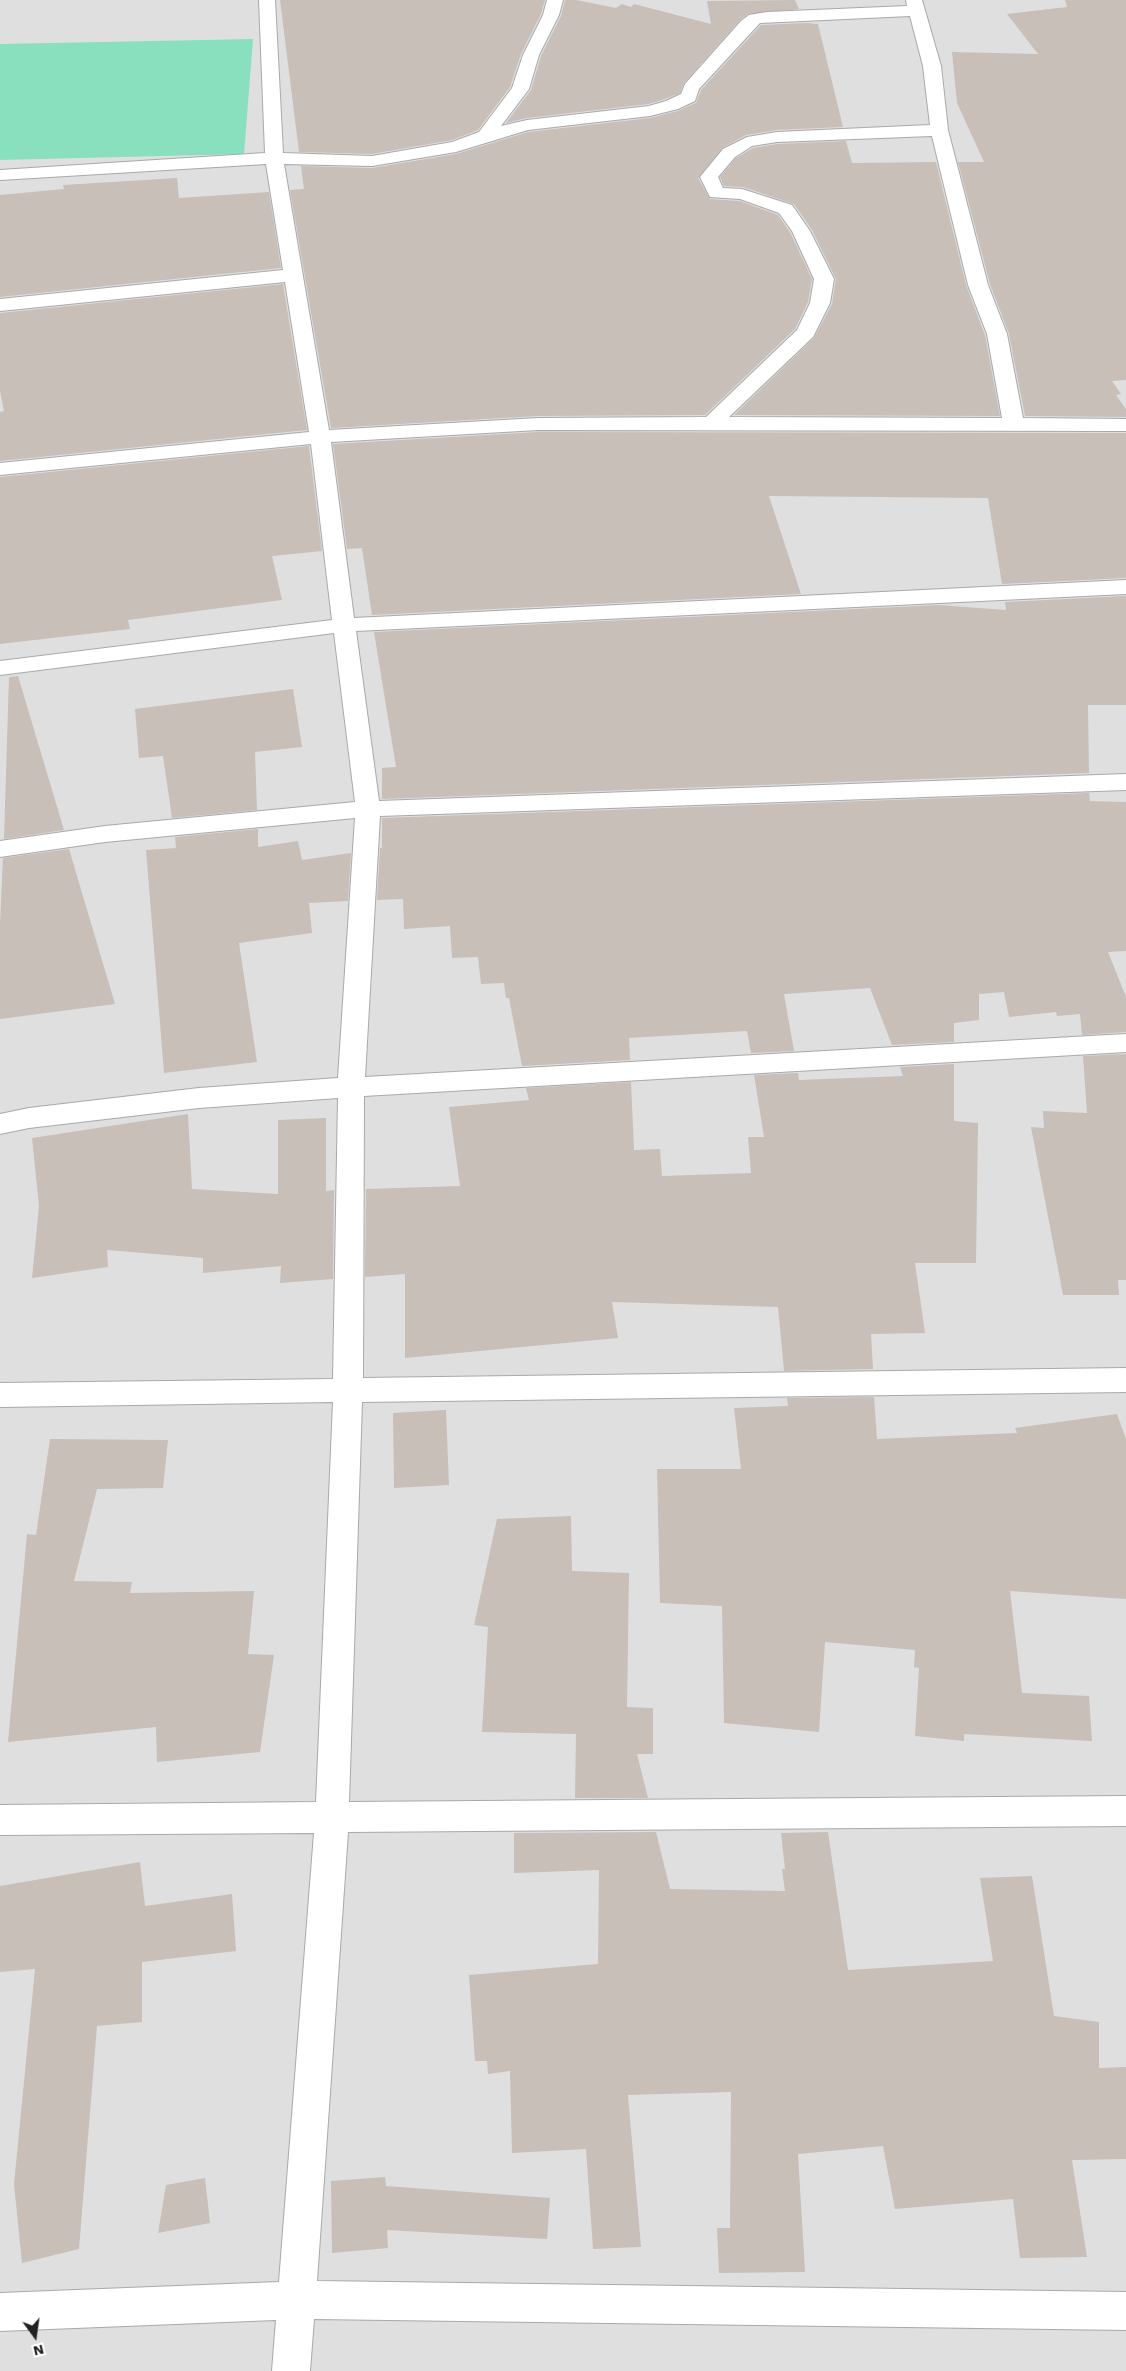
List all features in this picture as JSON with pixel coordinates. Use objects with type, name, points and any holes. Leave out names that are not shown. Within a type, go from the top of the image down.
[{"type":"street","points":[[267,0],[274,158],[320,438],[368,809],[351,1087],[348,1391],[332,1817],[291,2371]]},
{"type":"street","points":[[485,136],[520,89],[531,55],[555,0]]},
{"type":"street","points":[[0,175],[274,158],[372,161],[456,146],[527,125],[650,111],[689,97],[691,88],[747,25],[755,19],[766,16],[915,6],[932,66],[939,130],[978,285],[997,334],[1014,426]]},
{"type":"street","points":[[711,423],[806,333],[820,303],[824,278],[801,231],[786,209],[742,194],[716,193],[709,177],[729,153],[747,142],[777,137],[939,130]]},
{"type":"street","points":[[0,305],[294,275]]},
{"type":"street","points":[[0,469],[320,438],[538,424],[1126,425]]},
{"type":"street","points":[[0,668],[344,625],[1126,587]]},
{"type":"street","points":[[0,849],[105,834],[368,809],[1126,782]]},
{"type":"street","points":[[0,1124],[29,1118],[199,1098],[351,1087],[1126,1043]]},
{"type":"street","points":[[0,1395],[1126,1380]]},
{"type":"street","points":[[0,1820],[1126,1811]]},
{"type":"street","points":[[0,2312],[295,2300],[1126,2311]]},
{"type":"shaded area","points":[[0,0],[1126,0],[1126,2371],[0,2371]]},
{"type":"green space","points":[[253,39],[244,154],[0,160],[0,44]]},
{"type":"building","points":[[280,0],[545,0],[541,14],[521,54],[510,87],[478,130],[452,140],[372,154],[299,152]]},
{"type":"building","points":[[565,0],[576,0],[616,8],[622,4],[631,7],[634,4],[711,24],[707,1],[795,0],[799,9],[748,14],[740,20],[684,83],[680,93],[665,99],[649,104],[527,118],[506,123],[531,90],[541,56],[561,16]]},
{"type":"building","points":[[1065,0],[1126,0],[1126,380],[1112,381],[1121,394],[1116,395],[1126,409],[1126,417],[1025,416],[1009,334],[990,284],[958,162],[984,162],[957,103],[952,52],[1038,54],[1007,14],[1067,7]]},
{"type":"building","points":[[818,24],[843,127],[777,130],[746,135],[722,148],[698,178],[710,199],[740,201],[778,215],[790,232],[812,279],[808,302],[795,329],[705,415],[538,416],[331,428],[290,190],[304,189],[301,166],[372,168],[456,154],[528,132],[650,118],[678,111],[696,103],[701,90],[761,25]]},
{"type":"building","points":[[846,141],[852,163],[936,162],[966,285],[985,335],[1000,416],[734,415],[814,338],[832,304],[836,279],[812,230],[794,204],[743,187],[724,186],[720,177],[736,158],[753,148],[777,144]]},
{"type":"building","points":[[177,178],[179,198],[269,192],[281,268],[0,297],[0,195],[64,189],[63,185]]},
{"type":"building","points":[[283,284],[307,430],[0,461],[0,412],[4,411],[0,391],[0,313]]},
{"type":"building","points":[[538,432],[1126,433],[1126,578],[1002,584],[988,498],[769,496],[801,594],[372,615],[362,548],[347,549],[333,444]]},
{"type":"building","points":[[309,446],[322,551],[272,556],[282,600],[128,620],[130,629],[0,644],[0,477]]},
{"type":"building","points":[[1126,596],[1126,705],[1088,705],[1089,773],[382,799],[382,768],[396,767],[374,632],[939,605],[1006,610],[1005,602]]},
{"type":"building","points":[[18,676],[64,830],[4,839],[9,677]]},
{"type":"building","points":[[293,689],[302,747],[255,752],[257,810],[172,818],[163,756],[139,758],[135,709]]},
{"type":"building","points":[[1089,793],[1090,801],[1126,802],[1126,951],[1108,952],[1126,997],[1126,1032],[1082,1035],[1080,1014],[1057,1016],[1056,1012],[1009,1017],[1004,992],[979,994],[979,1020],[954,1023],[954,1042],[892,1045],[870,988],[784,994],[794,1051],[751,1053],[747,1031],[629,1038],[630,1060],[522,1066],[509,998],[506,998],[504,983],[481,984],[478,957],[452,958],[450,926],[404,929],[403,899],[377,900],[380,848],[382,848],[382,818]]},
{"type":"building","points":[[258,829],[258,847],[298,841],[302,860],[351,853],[348,901],[309,903],[312,933],[239,943],[257,1062],[164,1073],[146,850],[176,848],[175,837]]},
{"type":"building","points":[[69,849],[115,1004],[0,1019],[0,924],[3,858]]},
{"type":"building","points":[[1126,1054],[1126,1280],[1118,1280],[1119,1295],[1063,1295],[1031,1127],[1044,1128],[1043,1111],[1087,1113],[1083,1056]]},
{"type":"building","points":[[954,1064],[954,1121],[978,1123],[976,1263],[915,1263],[925,1333],[871,1334],[873,1369],[784,1371],[778,1307],[612,1302],[618,1338],[405,1358],[405,1274],[365,1277],[366,1189],[460,1186],[449,1107],[529,1100],[526,1088],[631,1082],[634,1150],[660,1149],[662,1176],[751,1173],[748,1137],[764,1137],[754,1075],[798,1073],[799,1080],[903,1076],[900,1067]]},
{"type":"building","points":[[188,1114],[192,1189],[278,1194],[278,1120],[326,1118],[326,1191],[334,1190],[333,1279],[280,1283],[281,1266],[203,1273],[203,1258],[107,1250],[108,1267],[32,1278],[39,1206],[32,1138]]},
{"type":"building","points":[[874,1397],[877,1439],[1017,1433],[1015,1428],[1117,1414],[1126,1439],[1126,1599],[1010,1591],[1022,1693],[1089,1696],[1092,1741],[964,1734],[964,1741],[915,1736],[919,1668],[914,1667],[915,1650],[825,1642],[819,1732],[724,1723],[722,1606],[660,1603],[657,1469],[741,1469],[734,1408],[788,1406],[787,1398]]},
{"type":"building","points":[[446,1410],[449,1485],[394,1488],[393,1413]]},
{"type":"building","points":[[50,1439],[168,1440],[163,1488],[97,1489],[74,1581],[132,1582],[130,1593],[254,1591],[248,1654],[274,1655],[260,1752],[157,1762],[156,1727],[8,1742],[27,1534],[36,1535]]},
{"type":"building","points":[[571,1516],[572,1571],[629,1573],[627,1707],[653,1708],[653,1754],[637,1754],[648,1798],[575,1798],[576,1734],[482,1732],[488,1627],[474,1625],[497,1519]]},
{"type":"building","points":[[656,1832],[670,1889],[785,1891],[782,1869],[785,1869],[781,1833],[828,1832],[848,1970],[993,1961],[980,1878],[1032,1876],[1054,2016],[1099,2022],[1099,2068],[1126,2067],[1126,2159],[1072,2160],[1087,2257],[1020,2258],[1013,2199],[895,2209],[883,2146],[798,2154],[805,2272],[719,2273],[717,2228],[730,2228],[731,2092],[628,2095],[641,2247],[593,2249],[586,2149],[512,2153],[510,2071],[488,2074],[487,2061],[475,2061],[469,1975],[598,1964],[599,1870],[514,1873],[514,1833]]},
{"type":"building","points":[[140,1862],[145,1906],[232,1894],[236,1951],[142,1962],[142,2022],[97,2026],[79,2249],[22,2263],[14,2184],[35,1969],[0,1972],[0,1886]]},
{"type":"building","points":[[385,2177],[386,2186],[550,2198],[547,2239],[387,2230],[388,2248],[332,2253],[331,2181]]},
{"type":"building","points":[[205,2178],[210,2223],[158,2233],[166,2185]]}]
